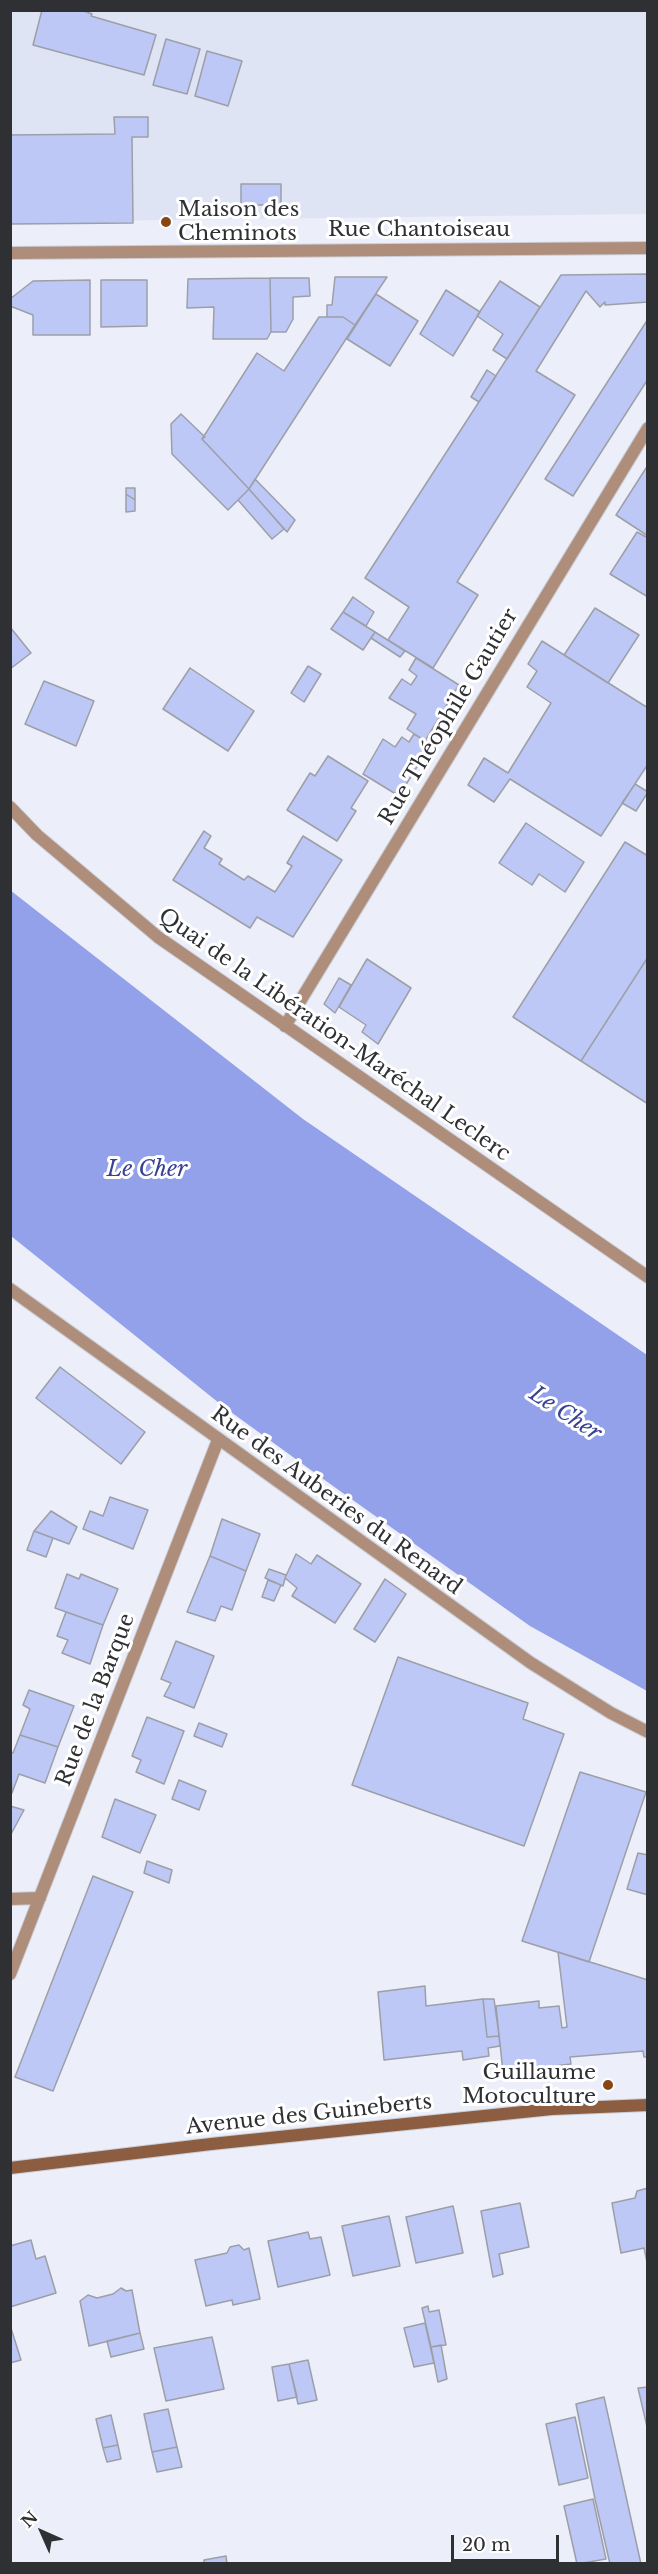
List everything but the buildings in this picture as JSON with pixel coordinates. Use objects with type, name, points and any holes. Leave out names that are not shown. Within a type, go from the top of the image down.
[{"type":"street","name":"Rue Chantoiseau","points":[[10,254],[648,248]]},
{"type":"street","name":"Rue Théophile Gautier","points":[[285,1026],[648,428]]},
{"type":"street","name":"Quai de la Libération-Maréchal Leclerc","points":[[10,807],[37,835],[158,937],[648,1277]]},
{"type":"street","name":"Rue des Auberies du Renard","points":[[10,1289],[531,1664],[611,1713],[648,1732]]},
{"type":"street","name":"Rue de la Barque","points":[[10,1974],[218,1440]]},
{"type":"street","points":[[10,1899],[40,1898]]},
{"type":"street","name":"Avenue des Guineberts","points":[[10,2168],[211,2144],[543,2110],[648,2105]]},
{"type":"shaded area","points":[[10,11],[647,11],[647,214],[11,222]]},
{"type":"water","name":"Le Cher","points":[[10,890],[303,1119],[647,1355],[647,1691],[530,1626],[326,1481],[224,1407],[11,1236]]},
{"type":"place","name":"Maison des Cheminots","points":[[166,222]]},
{"type":"place","name":"Guillaume Motoculture","points":[[608,2085]]}]
